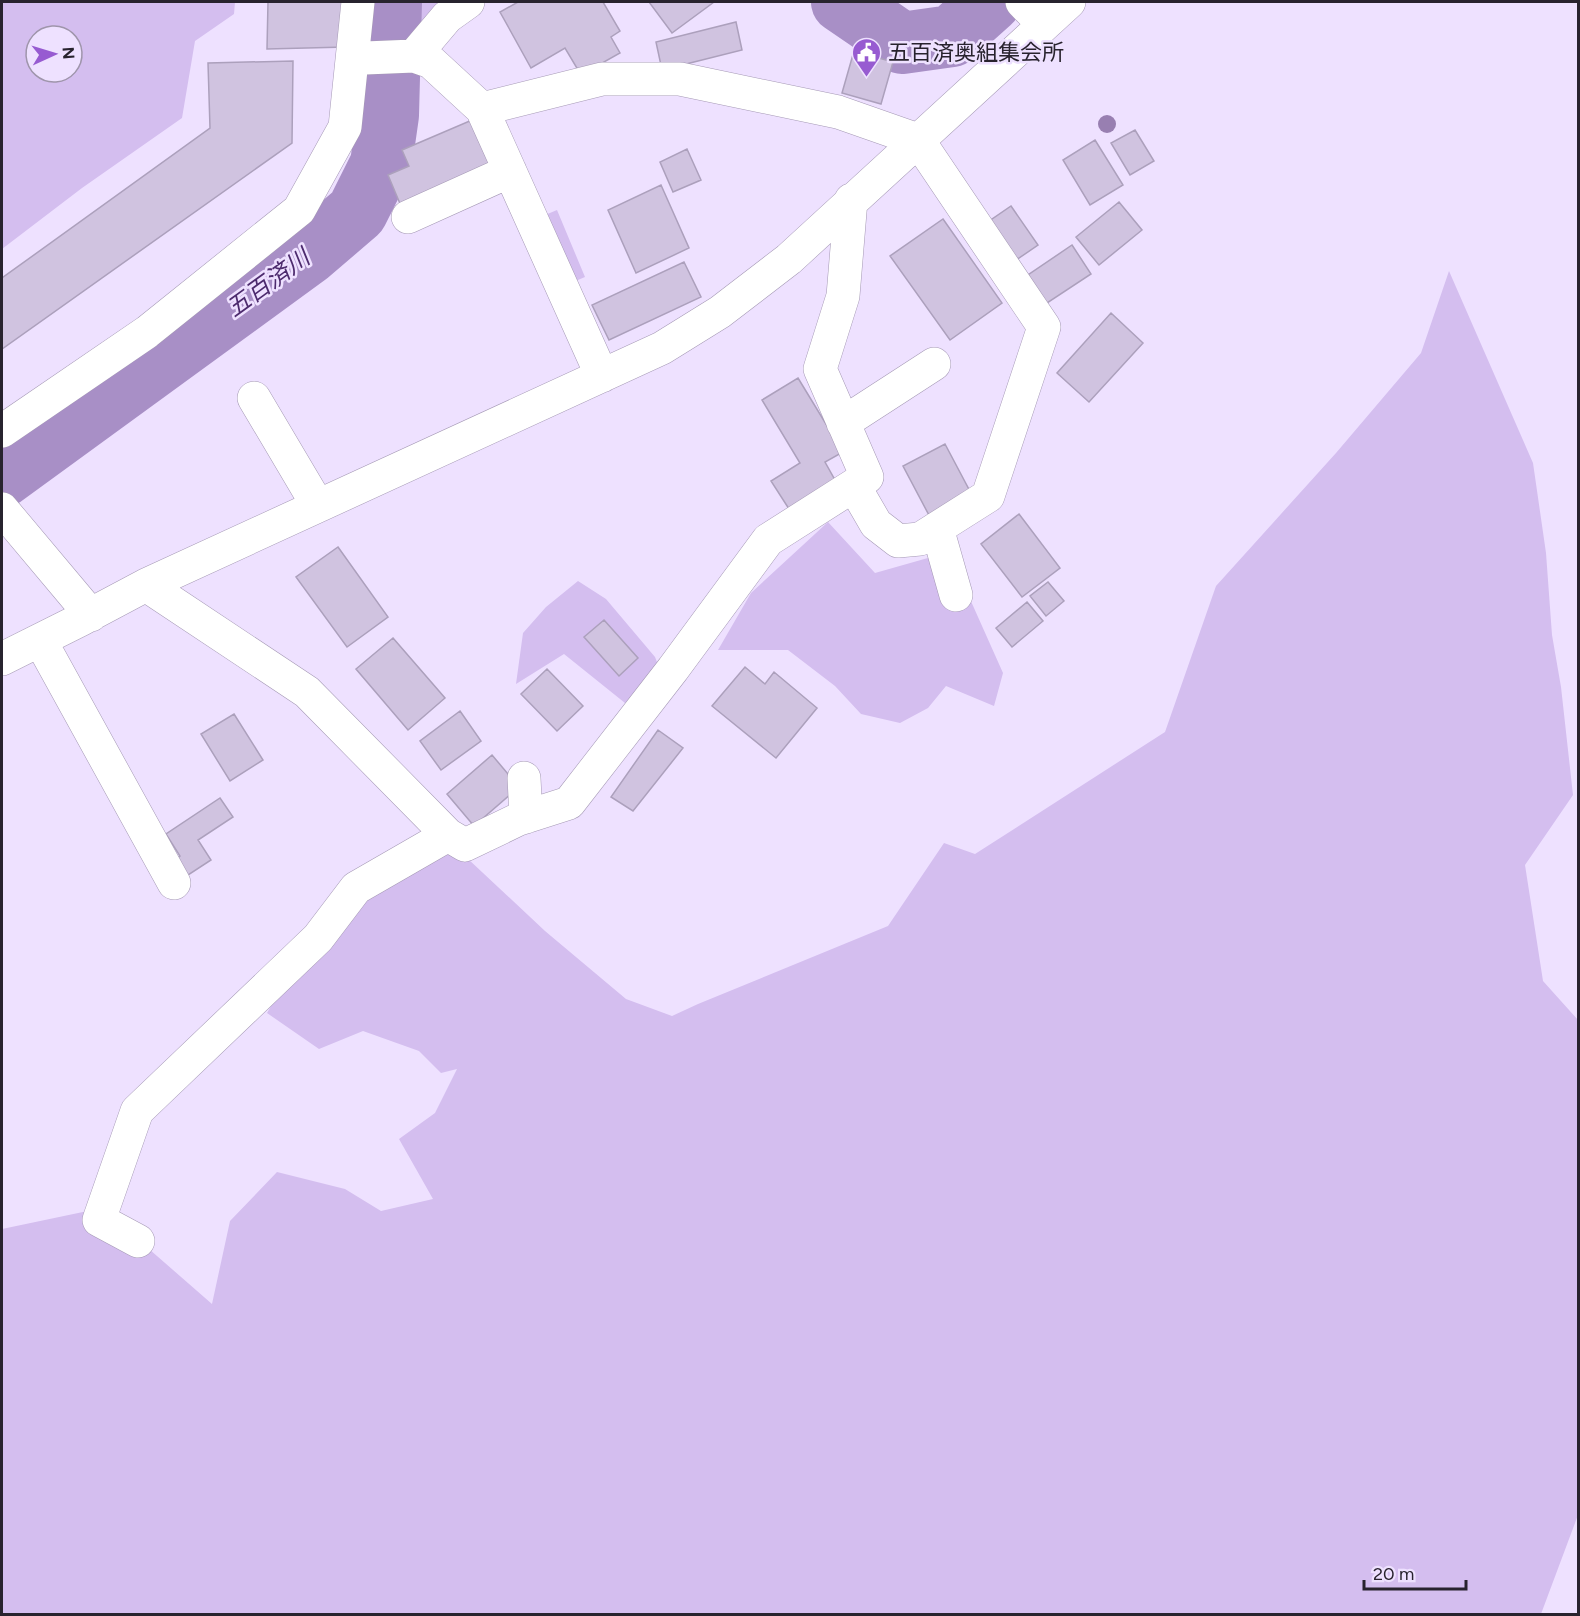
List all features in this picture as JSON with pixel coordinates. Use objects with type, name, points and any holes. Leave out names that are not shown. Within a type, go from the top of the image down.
[{"type":"street","points":[[2,431],[147,332],[299,210],[345,127],[359,58],[358,2]]},
{"type":"street","points":[[414,56],[447,16],[468,2]]},
{"type":"street","points":[[1022,2],[1044,25]]},
{"type":"street","points":[[2,659],[146,585],[662,348],[720,312],[789,259],[1069,2]]},
{"type":"street","points":[[359,58],[414,56],[430,62],[482,109],[602,376]]},
{"type":"street","points":[[482,109],[602,80],[680,79],[838,112],[918,140],[1044,327],[988,496],[920,539],[898,541],[876,524],[854,486]]},
{"type":"street","points":[[408,217],[510,171]]},
{"type":"street","points":[[146,585],[307,692],[448,835],[465,846],[526,817],[569,803],[673,669],[768,540],[867,477],[820,369],[843,296],[851,200]]},
{"type":"street","points":[[843,423],[934,364]]},
{"type":"street","points":[[254,398],[318,506]]},
{"type":"street","points":[[3,510],[91,615]]},
{"type":"street","points":[[937,528],[956,595]]},
{"type":"street","points":[[40,640],[174,883]]},
{"type":"street","points":[[524,778],[526,817]]},
{"type":"street","points":[[138,1241],[99,1220],[137,1111],[318,938],[356,888],[448,835]]},
{"type":"shaded area","points":[[2,2],[235,2],[234,14],[195,41],[182,118],[82,188],[2,249]]},
{"type":"shaded area","points":[[400,2],[448,2],[415,40],[402,23]]},
{"type":"shaded area","points":[[557,210],[585,277],[566,285],[538,218]]},
{"type":"shaded area","points":[[1449,271],[1533,463],[1546,553],[1552,635],[1561,687],[1573,795],[1525,865],[1543,981],[1578,1020],[1578,1515],[1541,1614],[2,1614],[2,1229],[102,1208],[212,1304],[230,1221],[277,1172],[345,1189],[381,1211],[433,1199],[399,1139],[435,1113],[457,1069],[441,1073],[419,1051],[363,1031],[319,1049],[267,1013],[301,954],[356,888],[449,850],[467,858],[545,931],[626,999],[672,1016],[888,926],[944,843],[975,854],[1165,732],[1216,586],[1336,453],[1421,353]]},
{"type":"shaded area","points":[[828,522],[875,573],[949,552],[1003,673],[994,706],[946,686],[928,708],[900,723],[861,714],[835,686],[788,650],[718,650],[751,593]]},
{"type":"shaded area","points":[[578,581],[606,599],[655,657],[660,670],[625,703],[564,654],[516,684],[523,633],[546,607]]},
{"type":"building","points":[[268,2],[344,2],[346,47],[267,49]]},
{"type":"building","points":[[518,2],[603,2],[620,31],[611,37],[620,53],[581,75],[565,48],[531,68],[500,12]]},
{"type":"building","points":[[649,2],[714,2],[672,33]]},
{"type":"building","points":[[736,22],[742,50],[662,70],[656,42]]},
{"type":"building","name":"五百済奥組集会所","points":[[854,51],[893,62],[881,104],[842,93]]},
{"type":"building","points":[[293,61],[292,143],[2,349],[2,278],[210,128],[208,63]]},
{"type":"building","points":[[472,120],[491,167],[401,206],[388,175],[409,166],[402,150]]},
{"type":"building","points":[[1135,130],[1154,161],[1130,175],[1111,143]]},
{"type":"building","points":[[1095,140],[1123,185],[1090,205],[1063,160]]},
{"type":"building","points":[[687,149],[701,180],[673,192],[660,162]]},
{"type":"building","points":[[661,185],[689,248],[636,273],[608,210]]},
{"type":"building","points":[[1119,202],[1142,230],[1099,265],[1076,237]]},
{"type":"building","points":[[1011,206],[1038,245],[1009,265],[982,226]]},
{"type":"building","points":[[943,219],[1002,303],[950,340],[890,256]]},
{"type":"building","points":[[1072,245],[1091,274],[1041,307],[1022,279]]},
{"type":"building","points":[[684,262],[701,297],[609,340],[592,305]]},
{"type":"building","points":[[1111,313],[1143,343],[1089,402],[1057,373]]},
{"type":"building","points":[[798,378],[843,452],[825,462],[835,480],[789,509],[771,481],[800,463],[762,400]]},
{"type":"building","points":[[945,444],[973,497],[931,519],[903,466]]},
{"type":"building","points":[[1019,514],[1060,568],[1022,597],[981,544]]},
{"type":"building","points":[[338,547],[388,617],[347,647],[296,577]]},
{"type":"building","points":[[1048,582],[1064,601],[1046,616],[1030,596]]},
{"type":"building","points":[[1027,602],[1043,621],[1012,647],[996,628]]},
{"type":"building","points":[[604,620],[638,658],[619,676],[584,637]]},
{"type":"building","points":[[393,638],[445,698],[408,730],[356,669]]},
{"type":"building","points":[[745,667],[765,684],[774,672],[817,708],[776,758],[712,706]]},
{"type":"building","points":[[547,669],[583,706],[557,731],[521,694]]},
{"type":"building","points":[[460,711],[481,741],[441,770],[420,741]]},
{"type":"building","points":[[234,714],[263,760],[230,781],[201,734]]},
{"type":"building","points":[[658,730],[683,748],[633,811],[611,797]]},
{"type":"building","points":[[492,755],[519,787],[474,826],[447,794]]},
{"type":"building","points":[[220,798],[233,817],[198,840],[211,860],[182,879],[171,863],[180,856],[166,834]]},
{"type":"waterway","name":"五百済川","points":[[2,477],[308,254],[357,212],[381,164],[388,115],[391,2]]},
{"type":"waterway","name":"五百済川","points":[[842,2],[902,43],[952,36],[990,2]]},
{"type":"place","name":"五百済奥組集会所","points":[[867,78]]}]
